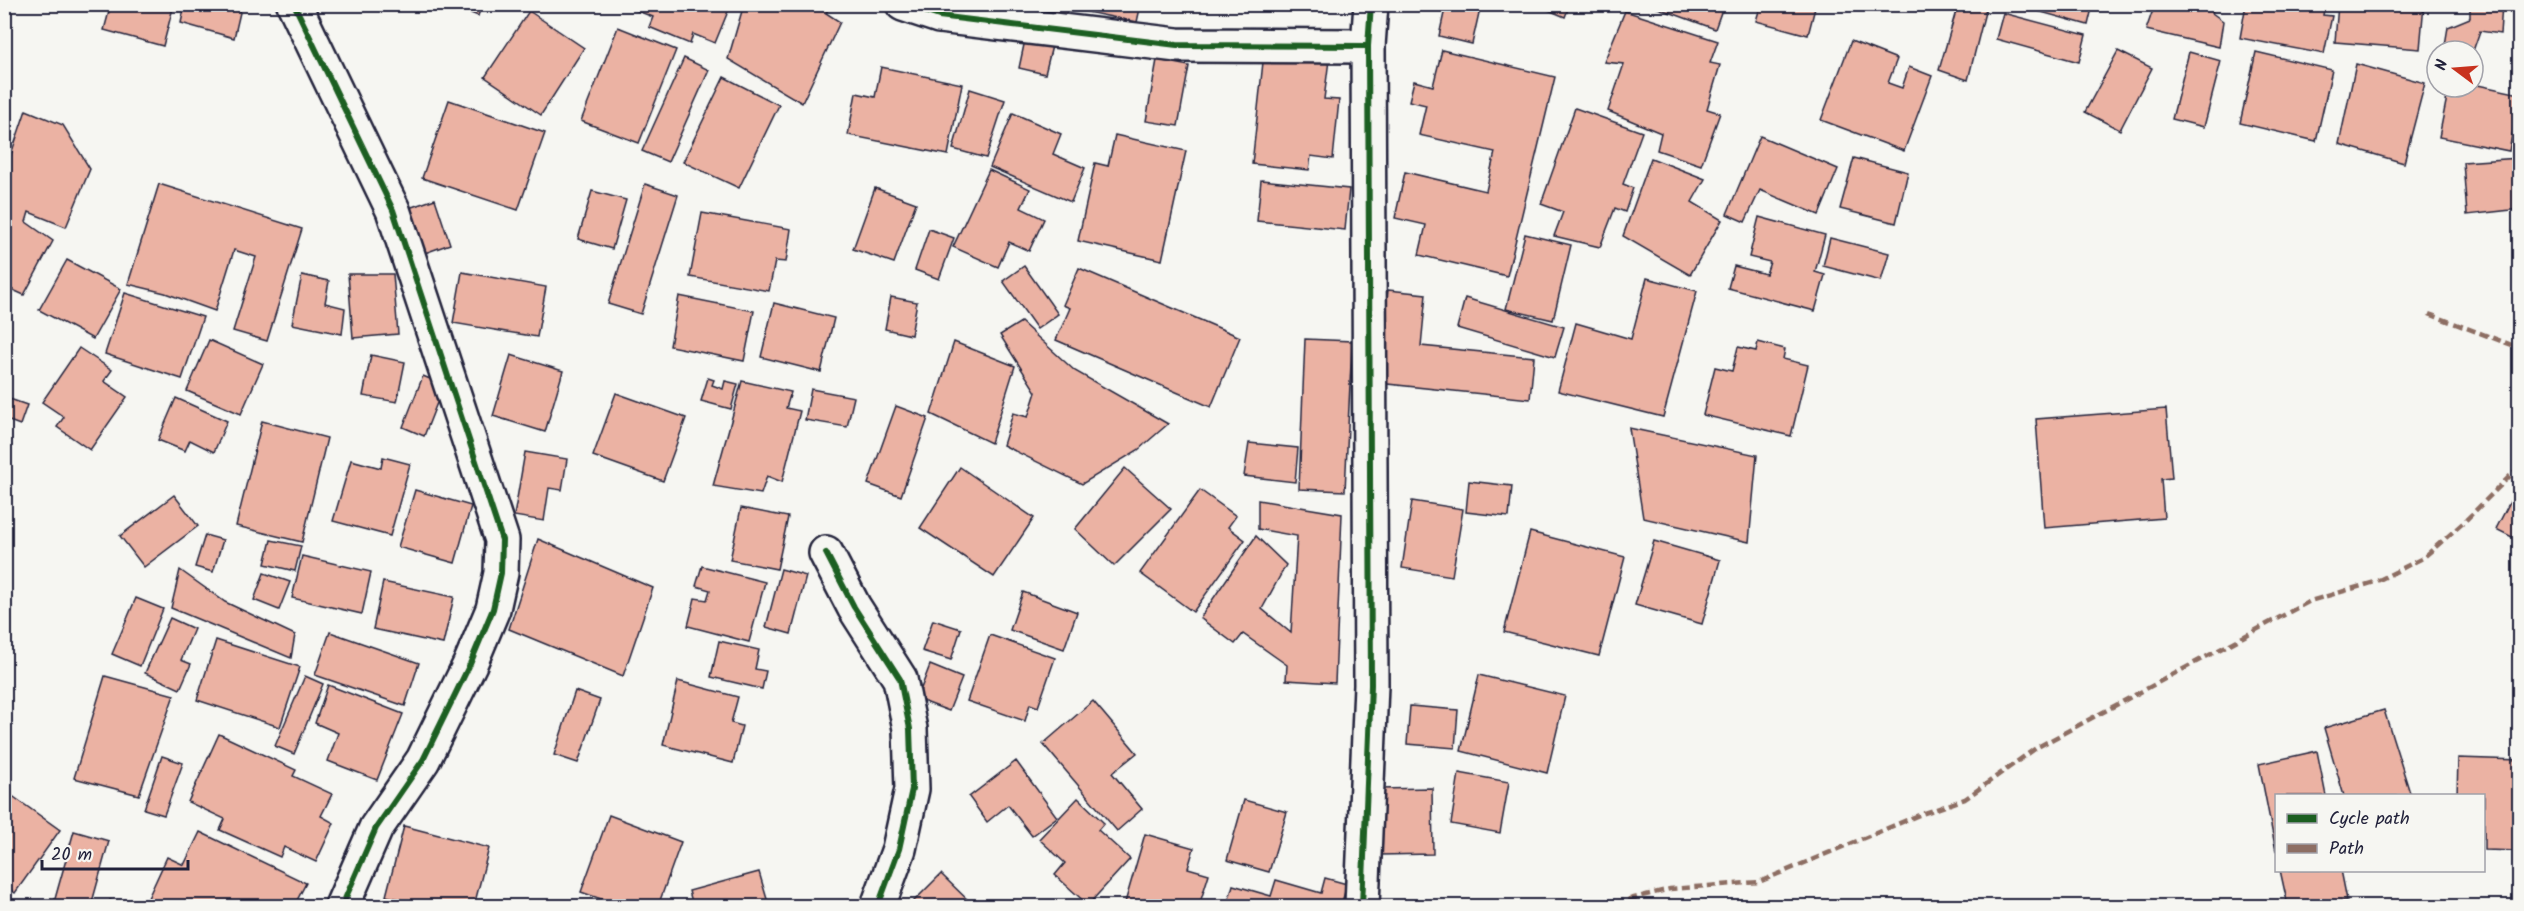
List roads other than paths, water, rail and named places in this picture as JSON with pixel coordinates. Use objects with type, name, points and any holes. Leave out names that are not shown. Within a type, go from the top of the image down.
[{"type":"street","points":[[294,4],[393,210],[502,540],[501,573],[493,609],[470,664],[423,760],[376,828],[342,906]]},
{"type":"street","points":[[903,4],[939,16],[1178,45],[1368,46]]},
{"type":"street","points":[[1362,906],[1371,685],[1368,46],[1371,4]]},
{"type":"street","points":[[826,553],[854,607],[900,679],[910,729],[912,789],[899,849],[878,906]]}]
